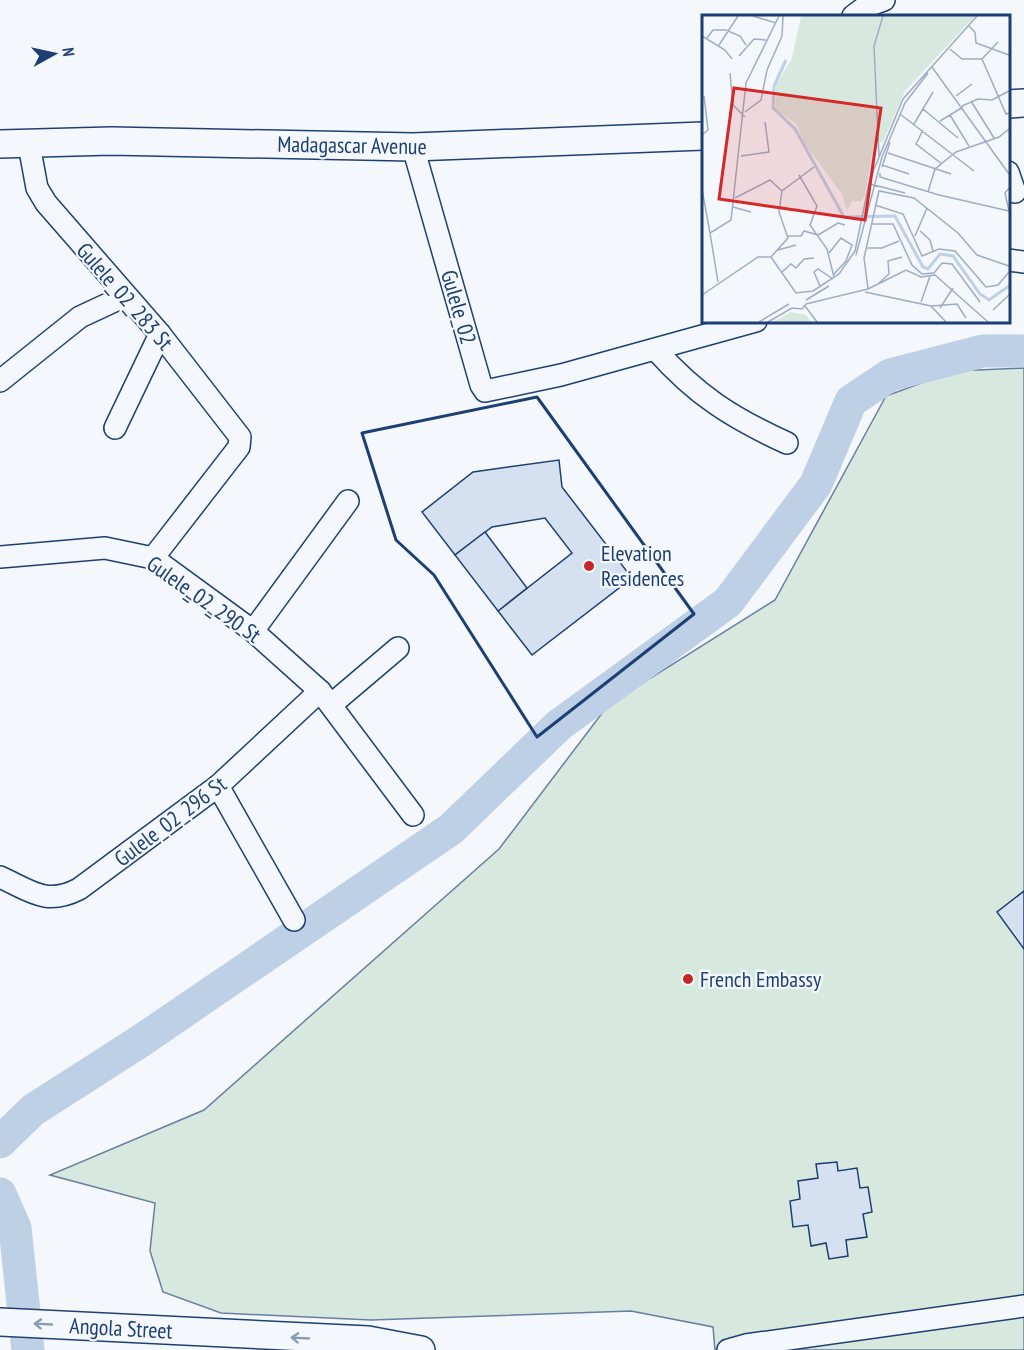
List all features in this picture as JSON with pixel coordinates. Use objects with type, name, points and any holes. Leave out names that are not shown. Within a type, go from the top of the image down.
[{"type":"main road","points":[[1009,104],[1024,103]]},
{"type":"main road","name":"Madagascar Avenue","points":[[0,144],[111,141],[413,147],[702,136]]},
{"type":"main road","name":"Angola Street","points":[[0,1322],[206,1332],[329,1345],[368,1340],[421,1350]]},
{"type":"street","points":[[854,15],[865,7],[884,0]]},
{"type":"street","name":"Gulele_02_283 St","points":[[29,145],[38,188],[46,204],[160,334],[240,437],[239,447],[153,558]]},
{"type":"street","name":"Gulele_02","points":[[413,147],[481,386],[485,391],[561,375],[656,350]]},
{"type":"street","points":[[1009,175],[1015,192]]},
{"type":"street","points":[[1009,260],[1024,262]]},
{"type":"street","points":[[0,381],[80,317],[125,296]]},
{"type":"street","points":[[753,322],[656,350],[681,378],[740,421],[787,443]]},
{"type":"street","points":[[115,428],[160,334]]},
{"type":"street","points":[[252,631],[348,501]]},
{"type":"street","name":"Gulele_02_290 St","points":[[0,557],[105,548],[153,558],[252,631],[326,697],[413,815]]},
{"type":"street","name":"Gulele_02_296 St","points":[[0,878],[48,898],[62,898],[79,889],[218,786],[326,697],[398,648]]},
{"type":"street","points":[[218,786],[294,920]]},
{"type":"street","points":[[728,1350],[746,1345],[1024,1306]]},
{"type":"shaded area","name":"French Embassy","points":[[1024,368],[1024,1350],[715,1350],[713,1327],[631,1311],[371,1320],[221,1313],[163,1292],[150,1251],[155,1203],[50,1175],[204,1110],[499,849],[609,704],[775,600],[886,396],[954,371]]},
{"type":"building","name":"Elevation Residences","points":[[559,460],[562,487],[632,578],[532,655],[498,611],[572,553],[545,518],[492,527],[455,555],[422,512],[473,472]]},
{"type":"building","points":[[485,532],[527,588],[498,611],[455,555]]},
{"type":"building","points":[[1024,891],[1024,949],[997,912]]},
{"type":"building","points":[[837,1162],[838,1171],[857,1168],[860,1188],[868,1187],[872,1212],[863,1214],[867,1237],[846,1240],[848,1256],[829,1259],[826,1243],[811,1246],[808,1225],[793,1227],[790,1201],[800,1199],[798,1181],[818,1178],[816,1164]]},
{"type":"waterway","points":[[0,1142],[33,1110],[139,1042],[451,829],[559,725],[728,602],[816,484],[851,401],[890,375],[983,351],[1024,351]]},
{"type":"waterway","points":[[0,1194],[15,1228],[28,1350]]},
{"type":"wall","points":[[537,397],[694,614],[537,737],[434,575],[396,540],[362,433],[537,397]]},
{"type":"place","name":"Elevation Residences","points":[[589,566]]},
{"type":"place","name":"French Embassy","points":[[688,979]]}]
